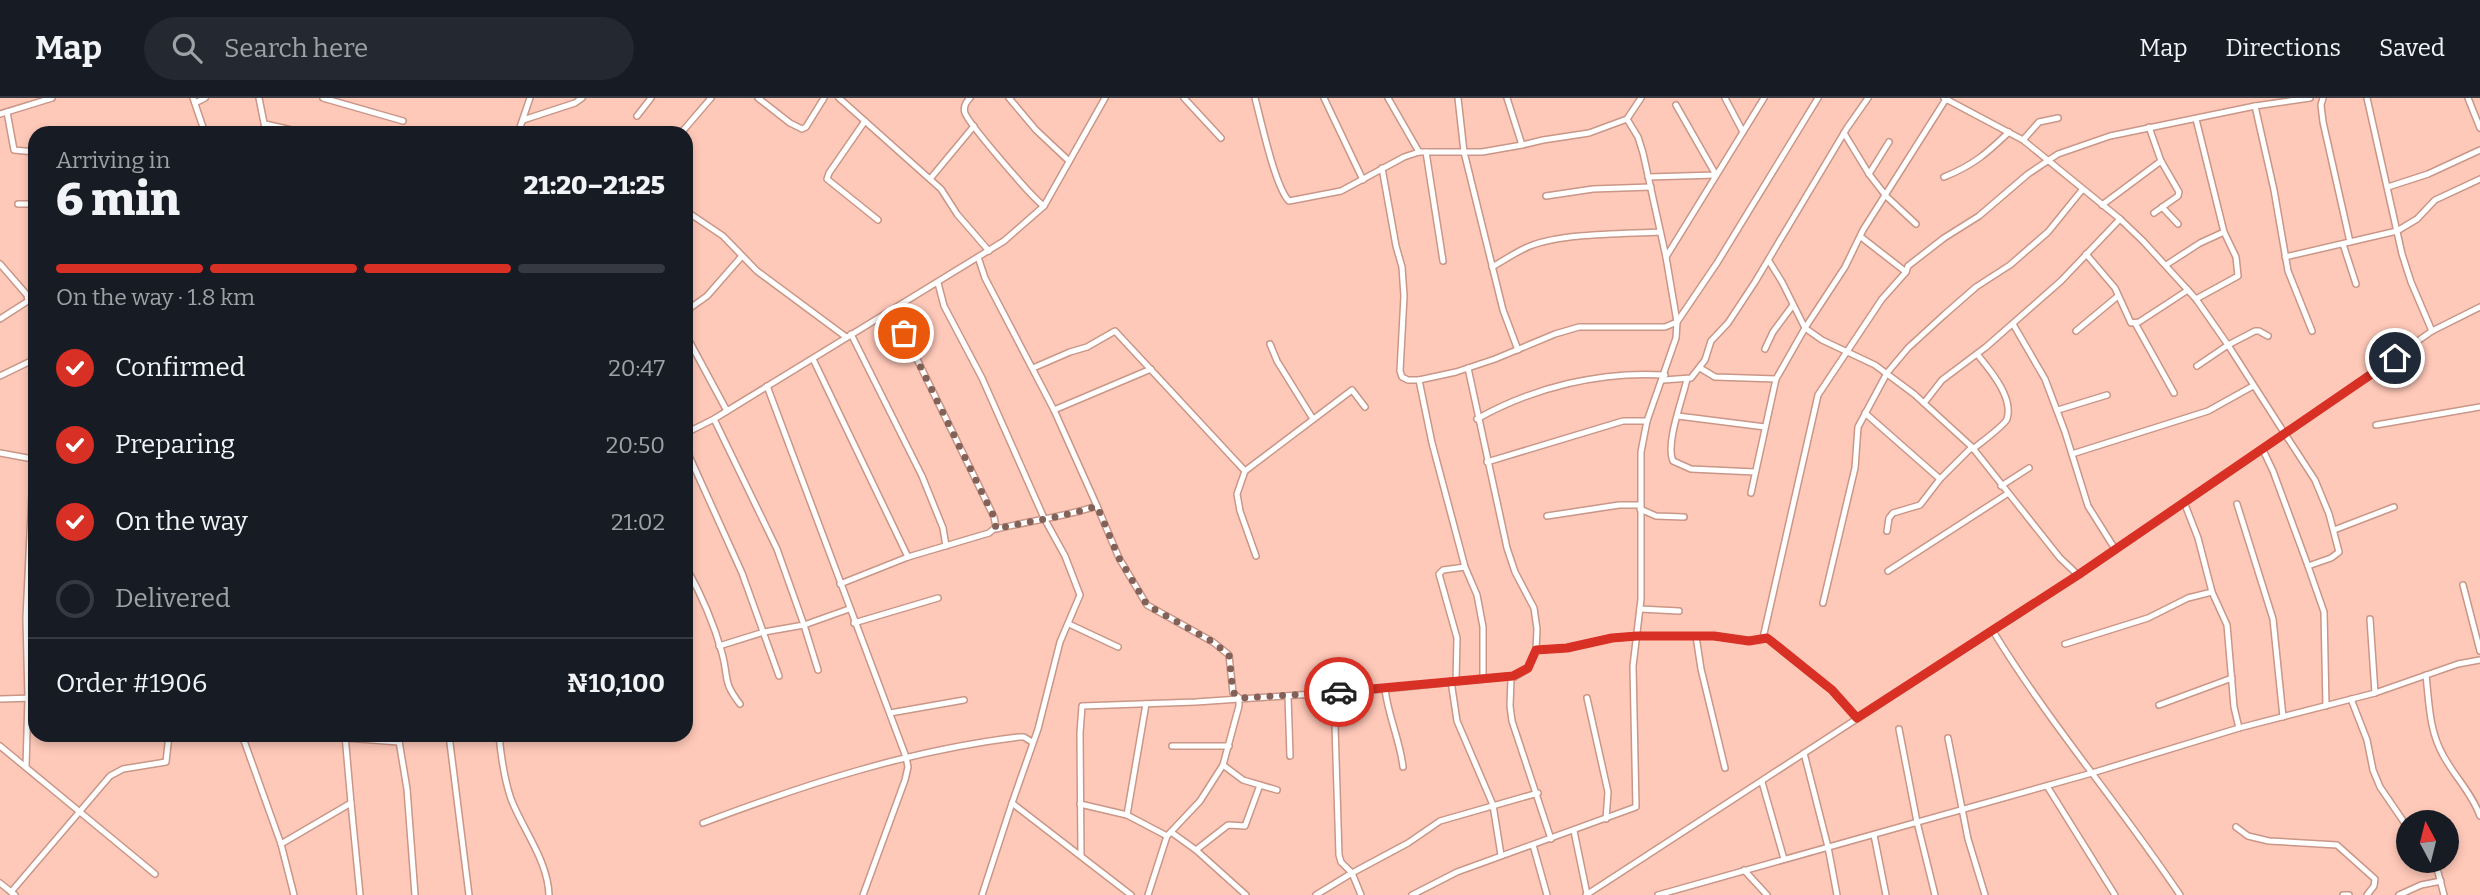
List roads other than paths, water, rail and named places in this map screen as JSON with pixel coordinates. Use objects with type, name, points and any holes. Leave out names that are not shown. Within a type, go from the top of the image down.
[{"type":"street","points":[[28,151],[14,149],[4,113],[52,98]]},
{"type":"street","points":[[203,126],[194,100],[205,98]]},
{"type":"street","points":[[259,98],[265,124],[274,126]]},
{"type":"street","points":[[323,98],[402,121]]},
{"type":"street","points":[[521,126],[530,98]]},
{"type":"street","points":[[523,120],[575,103],[582,98]]},
{"type":"street","points":[[638,116],[651,98]]},
{"type":"street","points":[[687,126],[711,98]]},
{"type":"street","points":[[758,98],[802,129],[806,127],[824,98]]},
{"type":"street","points":[[839,98],[930,179],[989,251]]},
{"type":"street","points":[[970,98],[966,102],[965,112],[974,126],[1044,206]]},
{"type":"street","points":[[1009,98],[1036,130],[1069,161]]},
{"type":"street","points":[[693,429],[714,419],[938,283],[1024,225],[1044,206],[1105,98]]},
{"type":"street","points":[[1184,98],[1221,138]]},
{"type":"street","points":[[1255,98],[1279,181],[1288,201],[1341,191],[1382,168],[1419,152],[1464,152],[1589,133],[1627,119],[1641,98]]},
{"type":"street","points":[[1324,98],[1363,180]]},
{"type":"street","points":[[1388,98],[1419,152]]},
{"type":"street","points":[[1458,98],[1464,152],[1503,310],[1518,350]]},
{"type":"street","points":[[1507,98],[1522,145]]},
{"type":"street","points":[[1724,98],[1744,132]]},
{"type":"street","points":[[1665,257],[1764,98]]},
{"type":"street","points":[[1382,168],[1402,267],[1404,296],[1400,371],[1402,377],[1408,380],[1419,380],[1468,368],[1579,327],[1665,327],[1678,322],[1818,98]]},
{"type":"street","points":[[1478,419],[1517,398],[1577,382],[1624,374],[1691,378],[1705,360],[1711,341],[1728,323],[1769,261],[1844,133],[1868,98]]},
{"type":"street","points":[[1763,638],[1818,395],[1882,299],[1906,272],[1908,266],[1979,215],[2048,160],[2110,136],[2255,106],[2310,98]]},
{"type":"street","points":[[2323,98],[2320,106],[2356,284]]},
{"type":"street","points":[[2367,98],[2397,232],[2411,282],[2432,331]]},
{"type":"street","points":[[2468,98],[2480,128]]},
{"type":"street","points":[[1751,493],[1776,379],[1945,99],[2023,140],[2120,219],[2196,299],[2315,480],[2334,530],[2338,554],[2308,566]]},
{"type":"street","points":[[1676,105],[1716,174]]},
{"type":"street","points":[[2255,106],[2272,180],[2285,257],[2312,331]]},
{"type":"street","points":[[2023,140],[2039,122],[2058,118]]},
{"type":"street","points":[[2196,118],[2224,232],[2236,257],[2238,276],[2196,299]]},
{"type":"street","points":[[1412,895],[1457,872],[1633,809],[1637,804],[1633,755],[1633,666],[1640,609],[1641,452],[1647,421],[1664,377],[1678,322],[1651,187],[1638,137],[1627,119]]},
{"type":"street","points":[[865,121],[827,179],[878,220]]},
{"type":"street","points":[[930,179],[974,126]]},
{"type":"street","points":[[2149,127],[2161,161],[2179,192],[2178,196],[2154,213]]},
{"type":"street","points":[[1944,177],[1962,170],[1989,152],[2009,132]]},
{"type":"street","points":[[1844,133],[1869,174],[1916,224]]},
{"type":"street","points":[[1869,174],[1889,142]]},
{"type":"street","points":[[2388,187],[2428,174],[2480,150]]},
{"type":"street","points":[[1426,152],[1443,261]]},
{"type":"street","points":[[2102,205],[2161,161]]},
{"type":"street","points":[[1648,177],[1716,174]]},
{"type":"street","points":[[2285,257],[2397,232],[2417,219],[2435,200],[2480,179]]},
{"type":"street","points":[[1546,196],[1593,189],[1651,187]]},
{"type":"street","points":[[1823,603],[1855,468],[1858,427],[1887,373],[1908,348],[1944,315],[2048,232],[2082,190]]},
{"type":"street","points":[[18,204],[28,204]]},
{"type":"street","points":[[2162,207],[2178,224]]},
{"type":"street","points":[[693,216],[723,236],[757,271],[849,335],[922,476],[947,545]]},
{"type":"street","points":[[1924,403],[1942,380],[2014,324],[2120,219]]},
{"type":"street","points":[[1492,267],[1531,246],[1548,242],[1593,235],[1660,232]]},
{"type":"street","points":[[2166,265],[2200,243],[2224,232]]},
{"type":"street","points":[[1861,237],[1906,272]]},
{"type":"street","points":[[2086,254],[2104,274],[2118,296],[2174,393]]},
{"type":"street","points":[[693,306],[707,296],[742,256]]},
{"type":"street","points":[[978,257],[985,278],[1054,410],[1119,558],[1147,605],[1213,642],[1229,655],[1233,692],[1239,698],[1239,706],[1223,765],[1200,801],[1169,834],[1148,895]]},
{"type":"street","points":[[1769,261],[1805,328],[1887,373],[1924,403],[1973,448],[2007,494],[2060,558],[2078,575]]},
{"type":"street","points":[[0,264],[27,295],[28,302],[0,318]]},
{"type":"street","points":[[938,283],[944,306],[982,378],[1080,595],[1060,642],[1038,729],[982,895]]},
{"type":"street","points":[[2135,323],[2188,290]]},
{"type":"street","points":[[2076,331],[2118,296]]},
{"type":"street","points":[[1765,349],[1773,332],[1793,305]]},
{"type":"street","points":[[1574,831],[1587,894],[2078,575],[2432,331],[2480,307]]},
{"type":"street","points":[[893,310],[994,517],[996,529]]},
{"type":"street","points":[[2014,324],[2045,379],[2058,410],[2088,506],[2115,549]]},
{"type":"street","points":[[1033,368],[1070,352],[1087,348],[1115,331],[1245,471]]},
{"type":"street","points":[[2197,366],[2255,331],[2269,336]]},
{"type":"street","points":[[1270,344],[1277,361],[1313,419]]},
{"type":"street","points":[[693,348],[727,411]]},
{"type":"street","points":[[1888,531],[1889,519],[1893,513],[1920,505],[1940,479],[2003,424],[2007,416],[2005,398],[1999,382],[1977,354]]},
{"type":"street","points":[[813,359],[908,557]]},
{"type":"street","points":[[0,376],[28,362]]},
{"type":"street","points":[[1081,856],[1081,708],[1085,705],[1385,690],[1513,676],[1528,668],[1536,650],[1537,616],[1515,572],[1507,548],[1468,368]]},
{"type":"street","points":[[1700,368],[1715,377],[1776,379]]},
{"type":"street","points":[[1054,410],[1151,369]]},
{"type":"street","points":[[1687,379],[1672,440],[1673,461],[1691,469],[1755,472]]},
{"type":"street","points":[[1419,380],[1432,443],[1465,567],[1477,595],[1483,627],[1483,679]]},
{"type":"street","points":[[1346,382],[1365,407]]},
{"type":"street","points":[[767,386],[908,767],[863,895]]},
{"type":"street","points":[[2072,454],[2198,415],[2253,386]]},
{"type":"street","points":[[1256,556],[1240,511],[1237,494],[1245,471],[1352,390]]},
{"type":"street","points":[[2058,410],[2107,395]]},
{"type":"street","points":[[2376,425],[2480,407]]},
{"type":"street","points":[[1865,413],[1940,479]]},
{"type":"street","points":[[1678,416],[1765,427]]},
{"type":"street","points":[[714,419],[777,549],[818,670]]},
{"type":"street","points":[[1487,462],[1623,421],[1647,421]]},
{"type":"street","points":[[2263,450],[2324,612],[2326,706]]},
{"type":"street","points":[[0,453],[28,458]]},
{"type":"street","points":[[693,464],[742,573],[779,676]]},
{"type":"street","points":[[2001,486],[2029,468]]},
{"type":"street","points":[[1888,571],[2007,494]]},
{"type":"street","points":[[2184,502],[2198,538],[2211,592],[2227,625],[2239,728]]},
{"type":"street","points":[[2237,504],[2273,619],[2283,717]]},
{"type":"street","points":[[1547,516],[1619,505],[1640,507],[1656,516],[1684,517]]},
{"type":"street","points":[[840,584],[908,557],[996,529],[1044,517],[1068,515],[1097,506]]},
{"type":"street","points":[[2334,530],[2394,507]]},
{"type":"street","points":[[28,567],[28,616]]},
{"type":"street","points":[[1465,567],[1443,570],[1439,574],[1457,638],[1454,681],[1457,721],[1493,805],[1501,855]]},
{"type":"street","points":[[693,580],[719,646],[725,665],[726,682],[740,704]]},
{"type":"street","points":[[2463,585],[2480,651]]},
{"type":"street","points":[[2065,644],[2148,618],[2188,598],[2211,592]]},
{"type":"street","points":[[854,623],[938,598]]},
{"type":"street","points":[[719,646],[764,632],[804,625],[849,609]]},
{"type":"street","points":[[1640,609],[1679,611]]},
{"type":"street","points":[[2370,620],[2375,693]]},
{"type":"street","points":[[1069,624],[1118,647]]},
{"type":"street","points":[[1993,631],[2014,665],[2180,895]]},
{"type":"street","points":[[1536,650],[1567,648],[1612,638],[1637,636],[1714,636],[1749,641],[1763,638],[1771,641],[1832,690],[1857,718]]},
{"type":"street","points":[[1696,636],[1725,768]]},
{"type":"street","points":[[1658,895],[2092,774],[2239,728],[2375,693],[2458,664],[2480,660]]},
{"type":"street","points":[[2426,675],[2435,737],[2454,773],[2473,799],[2480,816]]},
{"type":"street","points":[[1513,676],[1509,690],[1513,721],[1551,839]]},
{"type":"street","points":[[2159,705],[2232,678]]},
{"type":"street","points":[[1385,690],[1387,708],[1393,720],[1403,767]]},
{"type":"street","points":[[1334,693],[1339,855],[1341,862],[1352,873],[1361,895]]},
{"type":"street","points":[[1288,696],[1290,756]]},
{"type":"street","points":[[0,699],[28,698]]},
{"type":"street","points":[[1587,698],[1608,792],[1606,819]]},
{"type":"street","points":[[2351,699],[2367,740],[2380,788],[2396,811]]},
{"type":"street","points":[[890,713],[964,700]]},
{"type":"street","points":[[1127,815],[1146,704]]},
{"type":"street","points":[[1899,729],[1917,822],[1935,895]]},
{"type":"street","points":[[703,822],[784,792],[906,757],[950,747],[1019,737],[1032,742]]},
{"type":"street","points":[[1948,738],[1968,839],[1985,895]]},
{"type":"street","points":[[26,767],[28,739]]},
{"type":"street","points":[[0,883],[13,893],[78,812],[116,771],[166,762],[169,742]]},
{"type":"street","points":[[245,742],[281,844],[294,895]]},
{"type":"street","points":[[346,742],[360,895]]},
{"type":"street","points":[[399,742],[409,811],[415,895]]},
{"type":"street","points":[[450,742],[469,895]]},
{"type":"street","points":[[500,742],[503,773],[546,875],[549,895]]},
{"type":"street","points":[[0,746],[155,874]]},
{"type":"street","points":[[1172,746],[1229,746]]},
{"type":"street","points":[[1804,753],[1837,895]]},
{"type":"street","points":[[1223,765],[1243,780],[1277,790]]},
{"type":"street","points":[[1762,782],[1784,859]]},
{"type":"street","points":[[1196,850],[1228,825],[1245,826],[1260,785]]},
{"type":"street","points":[[2047,786],[2115,895]]},
{"type":"street","points":[[1317,895],[1408,843],[1440,821],[1538,793]]},
{"type":"street","points":[[281,844],[351,803]]},
{"type":"street","points":[[1012,803],[1128,894]]},
{"type":"street","points":[[1080,804],[1127,815],[1169,834],[1196,850],[1246,895]]},
{"type":"street","points":[[2236,827],[2248,836],[2269,841],[2337,845],[2375,879],[2374,886],[2367,895]]},
{"type":"street","points":[[1874,835],[1886,895]]},
{"type":"street","points":[[1533,845],[1547,895]]},
{"type":"street","points":[[1744,870],[1767,895]]},
{"type":"street","points":[[2439,873],[2444,895]]},
{"type":"street","points":[[2399,895],[2421,885],[2441,881]]},
{"type":"street","points":[[2343,895],[2349,895]]}]
